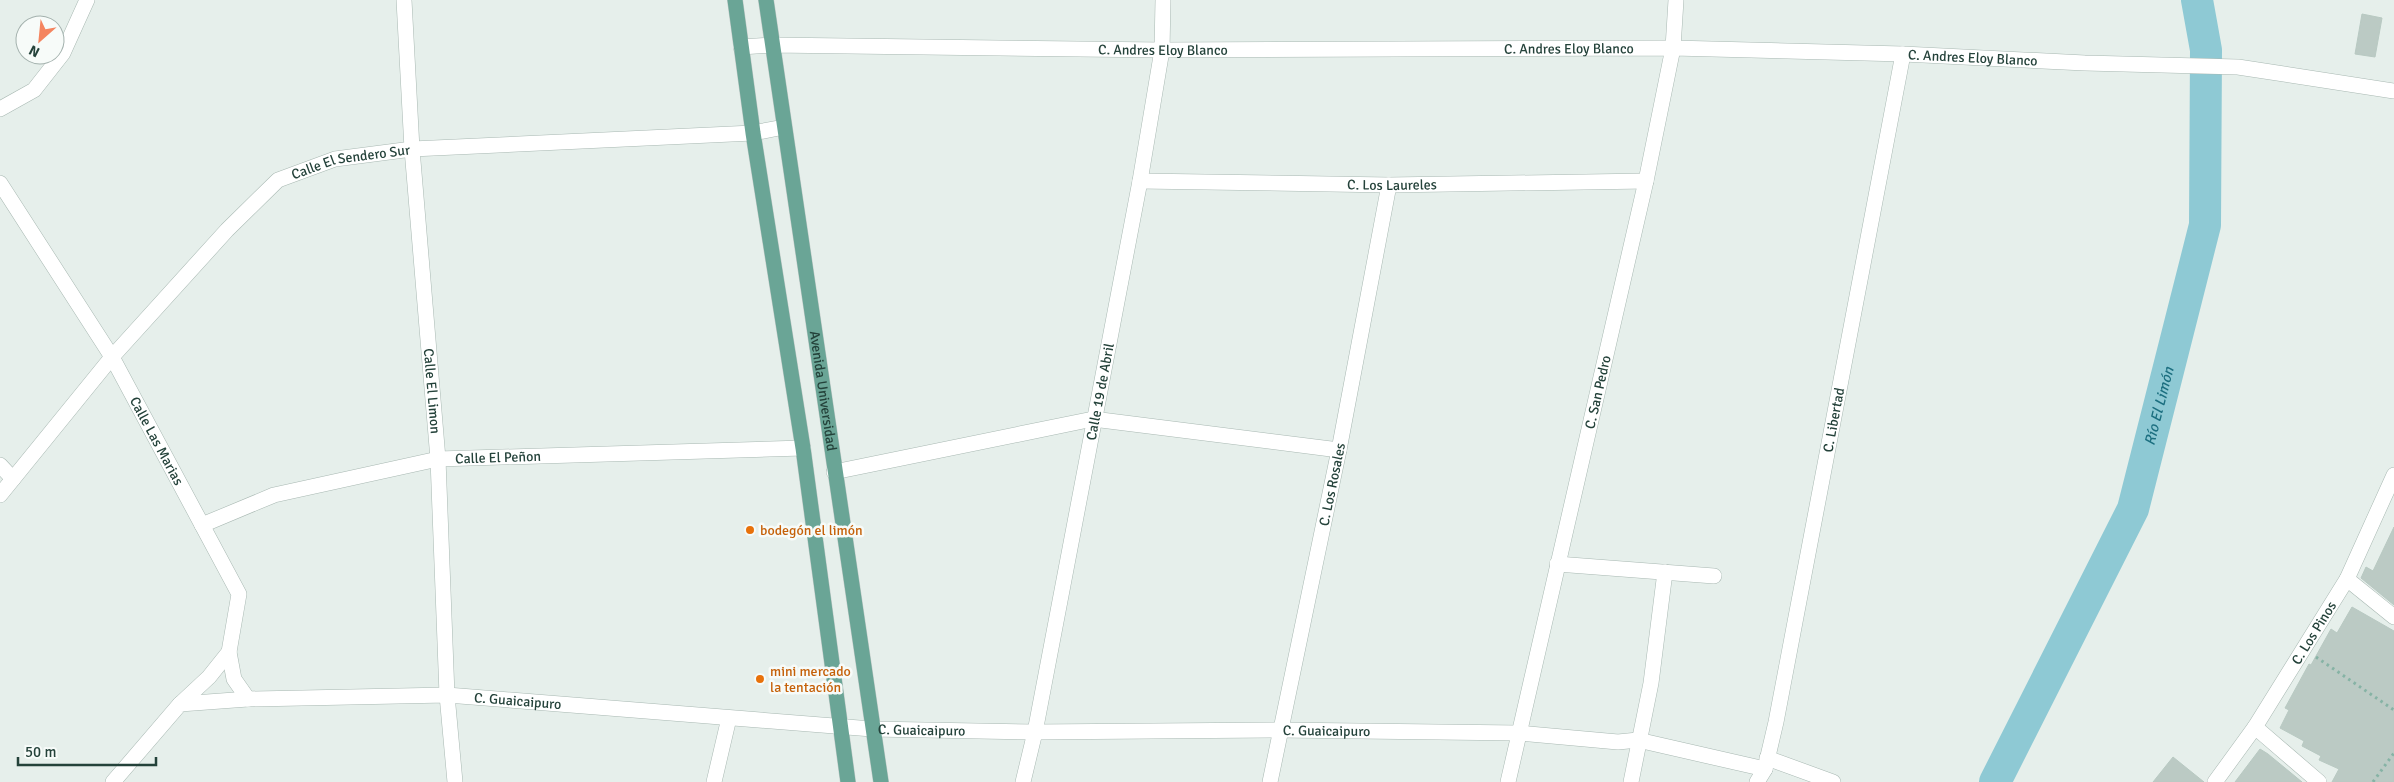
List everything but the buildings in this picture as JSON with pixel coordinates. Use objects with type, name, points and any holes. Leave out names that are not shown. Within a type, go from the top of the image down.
[{"type":"main road","name":"Avenida Universidad","points":[[735,0],[753,133],[804,448],[848,782]]},
{"type":"main road","name":"Avenida Universidad","points":[[766,0],[881,782]]},
{"type":"street","points":[[0,109],[34,90],[63,53],[88,0]]},
{"type":"street","name":"Calle El Limon","points":[[404,0],[412,149],[438,459],[447,695],[455,782]]},
{"type":"street","name":"Calle 19 de Abril","points":[[1023,782],[1035,732],[1093,419],[1140,180],[1162,50],[1163,0]]},
{"type":"street","name":"C. San Pedro","points":[[1508,782],[1646,182],[1673,48],[1676,0]]},
{"type":"street","name":"C. Andres Eloy Blanco","points":[[741,47],[772,45],[1162,50],[1673,48],[1903,54],[2238,67],[2394,90]]},
{"type":"street","name":"C. Libertad","points":[[1763,770],[1903,54]]},
{"type":"street","name":"Calle El Sendero Sur","points":[[0,495],[112,357],[227,230],[278,180],[335,159],[412,149],[753,133],[784,127]]},
{"type":"street","name":"C. Los Laureles","points":[[1140,180],[1389,185],[1646,182]]},
{"type":"street","name":"Calle Las Marias","points":[[0,183],[112,357],[239,594],[229,652],[209,677],[180,704]]},
{"type":"street","name":"C. Los Rosales","points":[[1270,782],[1339,450],[1389,185]]},
{"type":"street","points":[[834,472],[1093,419],[1339,450]]},
{"type":"street","name":"Calle El Peñon","points":[[202,525],[274,495],[438,459],[804,448]]},
{"type":"street","points":[[0,465],[13,479]]},
{"type":"street","name":"C. Los Pinos","points":[[2215,782],[2255,727],[2347,579],[2394,475]]},
{"type":"street","points":[[1557,564],[1714,576]]},
{"type":"street","points":[[1631,782],[1651,683],[1665,572]]},
{"type":"street","points":[[2347,579],[2394,617]]},
{"type":"street","points":[[229,652],[234,679],[248,700]]},
{"type":"street","name":"C. Guaicaipuro","points":[[180,704],[248,700],[447,695],[840,727],[1035,732],[1280,730],[1518,732],[1618,742],[1638,740],[1763,770],[1833,782]]},
{"type":"street","points":[[113,782],[180,704]]},
{"type":"street","points":[[714,782],[729,718]]},
{"type":"street","points":[[2255,727],[2319,782]]},
{"type":"path","points":[[2304,649],[2394,710]]},
{"type":"path","points":[[2373,782],[2394,753]]},
{"type":"waterway","name":"Río El Limón","points":[[1995,782],[2133,509],[2205,225],[2206,50],[2197,0]]},
{"type":"place","name":"bodegón el limón","points":[[750,530]]},
{"type":"place","name":"mini mercado la tentación","points":[[760,679]]}]
